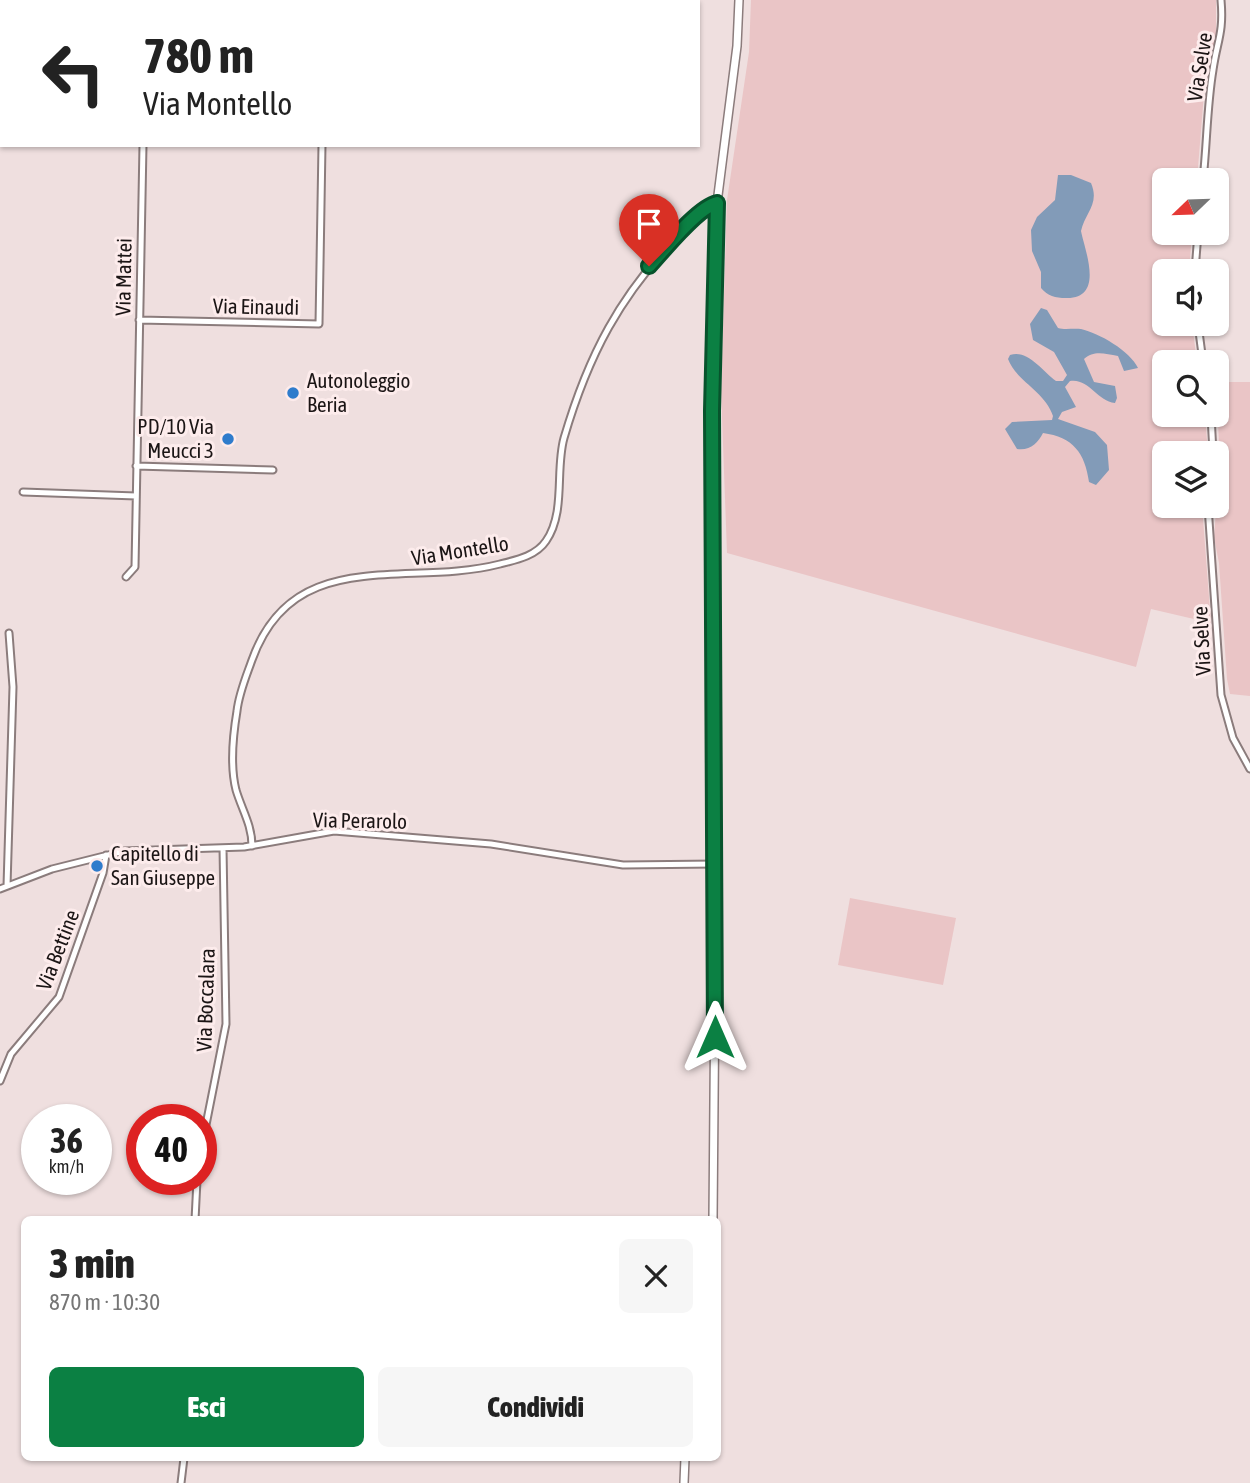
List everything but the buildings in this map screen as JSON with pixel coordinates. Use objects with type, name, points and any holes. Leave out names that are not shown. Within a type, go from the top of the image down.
[{"type":"street","points":[[713,1216],[716,864],[712,411],[717,203],[737,46],[739,0]]},
{"type":"street","name":"Via Selve","points":[[1204,168],[1213,69],[1221,44],[1221,0]]},
{"type":"street","name":"Via Mattei","points":[[126,577],[135,567],[143,147]]},
{"type":"street","name":"Via Einaudi","points":[[139,320],[319,324],[322,147]]},
{"type":"street","name":"Via Montello","points":[[251,845],[252,832],[235,782],[235,727],[241,692],[262,635],[272,620],[290,601],[339,579],[468,570],[511,561],[540,549],[553,528],[564,437],[595,348],[649,266],[690,223],[711,204],[717,203]]},
{"type":"street","points":[[135,466],[273,470]]},
{"type":"street","points":[[23,492],[136,496]]},
{"type":"street","name":"Via Selve","points":[[1209,518],[1221,695],[1233,738],[1250,769]]},
{"type":"street","points":[[7,887],[13,687],[9,633]]},
{"type":"street","name":"Via Perarolo","points":[[0,889],[52,869],[106,855],[141,849],[223,848],[334,831],[491,844],[623,866],[716,864]]},
{"type":"street","name":"Via Boccalara","points":[[210,1104],[226,1024],[223,848]]},
{"type":"street","name":"Via Bettine","points":[[0,1082],[11,1054],[59,997],[103,873],[106,855]]},
{"type":"street","points":[[195,1216],[196,1195]]},
{"type":"street","points":[[181,1483],[184,1461]]},
{"type":"street","points":[[684,1483],[685,1461]]},
{"type":"shaded area","points":[[751,0],[1216,0],[1216,39],[1205,81],[1198,168],[1152,168],[1152,245],[1191,245],[1190,259],[1152,259],[1152,336],[1194,336],[1195,350],[1152,350],[1152,427],[1206,427],[1207,441],[1152,441],[1152,518],[1203,518],[1211,623],[1151,609],[1136,667],[727,553],[721,390],[727,200],[749,52]]},
{"type":"shaded area","points":[[1229,382],[1250,382],[1250,696],[1230,694],[1227,679],[1219,563],[1214,537],[1216,518],[1229,518],[1229,441],[1219,441],[1218,427],[1229,427]]},
{"type":"shaded area","points":[[850,898],[956,918],[943,985],[838,965]]},
{"type":"water","points":[[1058,175],[1071,175],[1091,183],[1094,197],[1081,231],[1090,272],[1089,283],[1085,291],[1078,296],[1066,298],[1052,296],[1041,288],[1041,272],[1032,251],[1031,230],[1037,217],[1055,200]]},
{"type":"water","points":[[1041,308],[1047,310],[1058,328],[1081,329],[1105,339],[1128,355],[1138,368],[1124,371],[1118,356],[1109,354],[1096,354],[1084,359],[1094,382],[1115,386],[1115,403],[1077,381],[1070,381],[1065,387],[1076,407],[1062,412],[1058,419],[1095,432],[1107,445],[1109,470],[1096,485],[1089,482],[1081,455],[1076,448],[1062,438],[1043,433],[1033,446],[1017,449],[1005,429],[1012,422],[1052,420],[1053,416],[1044,400],[1012,367],[1008,359],[1010,355],[1029,358],[1056,381],[1063,381],[1067,375],[1054,352],[1033,340],[1030,324]]},
{"type":"place","name":"Autonoleggio Beria","points":[[293,393]]},
{"type":"place","name":"PD/10 Via Meucci 3","points":[[228,439]]},
{"type":"place","name":"Capitello di San Giuseppe","points":[[97,866]]},
{"type":"route","points":[[649,266],[690,223],[711,204],[717,203],[712,411],[715,1037]]}]
